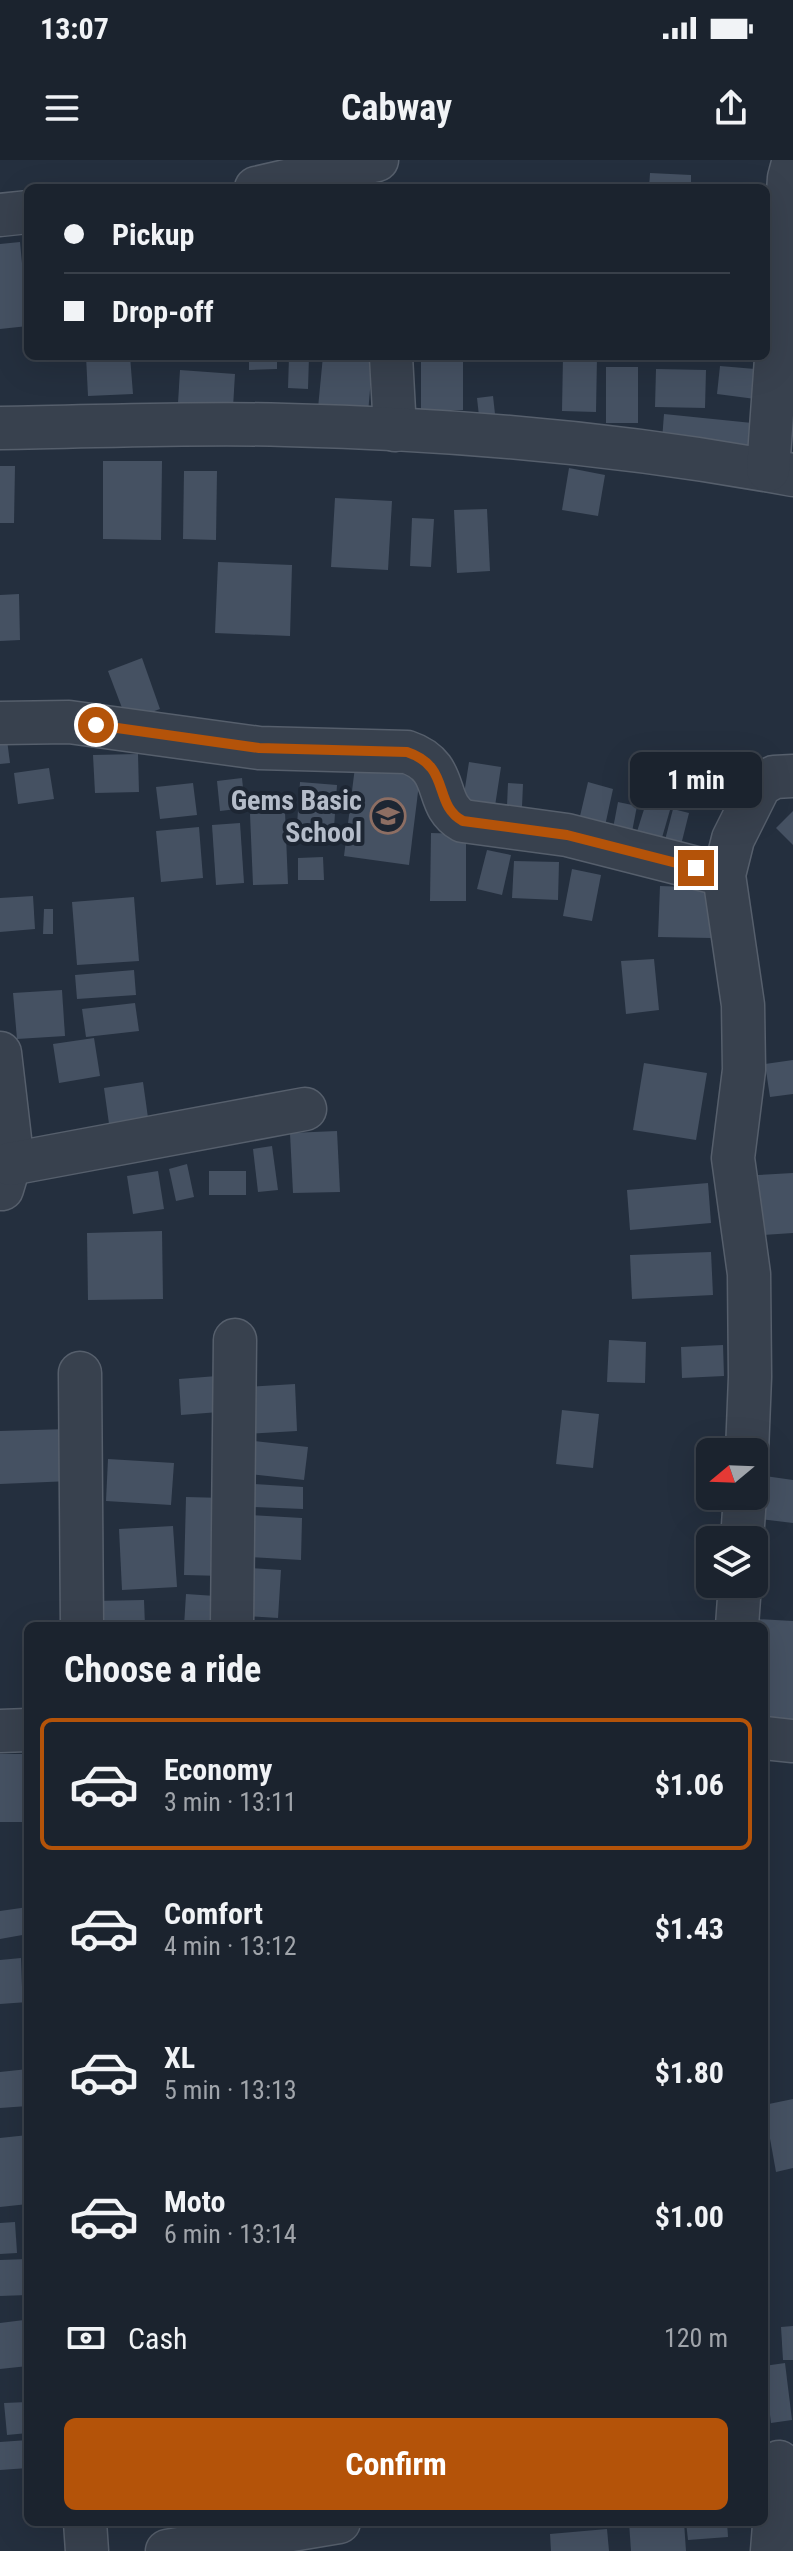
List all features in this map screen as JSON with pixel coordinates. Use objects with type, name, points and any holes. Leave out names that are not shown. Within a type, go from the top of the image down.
[{"type":"street","points":[[276,184],[379,160],[381,184]]},
{"type":"street","points":[[0,428],[283,425],[395,430],[590,444],[781,472],[789,178],[793,163]]},
{"type":"street","points":[[0,215],[24,212]]},
{"type":"street","points":[[391,360],[395,430]]},
{"type":"street","points":[[0,723],[69,722],[259,748],[407,752],[422,757],[436,771],[452,815],[463,821],[567,835],[724,875]]},
{"type":"street","points":[[748,1438],[749,1274],[733,1158],[744,1070],[743,1005],[724,875],[733,839],[760,785],[774,777],[793,776]]},
{"type":"street","points":[[0,1053],[12,1156],[5,1178]]},
{"type":"street","points":[[5,1178],[305,1109]]},
{"type":"street","points":[[232,1622],[235,1340]]},
{"type":"street","points":[[80,1373],[82,1622]]},
{"type":"street","points":[[737,1622],[739,1598]]},
{"type":"street","points":[[0,1731],[24,1730]]},
{"type":"street","points":[[768,1738],[793,1741]]},
{"type":"street","points":[[772,2551],[779,2462]]},
{"type":"street","points":[[85,2526],[87,2551]]},
{"type":"street","points":[[167,2551],[285,2526]]},
{"type":"building","points":[[650,173],[691,175],[691,184],[649,184]]},
{"type":"building","points":[[20,242],[24,326],[0,329],[0,244]]},
{"type":"building","points":[[86,360],[130,360],[133,394],[88,396]]},
{"type":"building","points":[[249,360],[277,360],[277,369],[249,370]]},
{"type":"building","points":[[289,360],[309,360],[308,389],[288,388]]},
{"type":"building","points":[[323,360],[373,360],[368,413],[318,408]]},
{"type":"building","points":[[421,360],[463,360],[463,410],[421,410]]},
{"type":"building","points":[[563,360],[597,360],[596,412],[562,411]]},
{"type":"building","points":[[720,366],[766,370],[763,400],[717,394]]},
{"type":"building","points":[[606,367],[638,367],[638,423],[606,423]]},
{"type":"building","points":[[656,369],[706,370],[705,408],[655,407]]},
{"type":"building","points":[[180,370],[235,374],[233,407],[178,403]]},
{"type":"building","points":[[493,396],[495,414],[479,416],[477,398]]},
{"type":"building","points":[[664,414],[762,424],[759,450],[662,440]]},
{"type":"building","points":[[103,461],[162,461],[161,540],[103,539]]},
{"type":"building","points":[[0,466],[15,466],[14,523],[0,523]]},
{"type":"building","points":[[569,468],[605,475],[598,516],[562,510]]},
{"type":"building","points":[[184,471],[217,471],[216,540],[183,539]]},
{"type":"building","points":[[335,498],[392,501],[388,570],[331,567]]},
{"type":"building","points":[[487,509],[490,571],[457,573],[454,510]]},
{"type":"building","points":[[412,518],[434,519],[431,567],[410,566]]},
{"type":"building","points":[[218,562],[292,565],[290,636],[215,633]]},
{"type":"building","points":[[19,594],[20,640],[0,641],[0,595]]},
{"type":"building","points":[[142,658],[160,709],[127,721],[108,671]]},
{"type":"building","points":[[7,740],[10,763],[0,764],[0,741]]},
{"type":"building","points":[[138,754],[139,792],[95,793],[93,755]]},
{"type":"building","points":[[469,762],[501,767],[495,806],[463,801]]},
{"type":"building","points":[[355,767],[420,776],[409,865],[344,856]]},
{"type":"building","points":[[49,768],[54,799],[18,804],[14,773]]},
{"type":"building","points":[[242,778],[245,808],[220,811],[217,781]]},
{"type":"building","points":[[300,782],[337,785],[333,842],[296,839]]},
{"type":"building","points":[[588,782],[613,789],[603,835],[577,829]]},
{"type":"building","points":[[193,783],[197,815],[160,819],[156,787]]},
{"type":"building","points":[[508,783],[523,784],[522,807],[507,806]]},
{"type":"building","points":[[618,802],[637,806],[630,842],[611,839]]},
{"type":"building","points":[[646,803],[670,810],[659,848],[634,841]]},
{"type":"building","points":[[673,809],[689,813],[679,853],[663,848]]},
{"type":"building","points":[[793,811],[793,845],[776,828]]},
{"type":"building","points":[[285,812],[288,884],[253,885],[250,814]]},
{"type":"building","points":[[240,823],[244,883],[216,885],[212,825]]},
{"type":"building","points":[[199,827],[203,878],[161,882],[156,831]]},
{"type":"building","points":[[431,833],[466,834],[466,901],[430,901]]},
{"type":"building","points":[[487,850],[511,855],[502,895],[477,889]]},
{"type":"building","points":[[323,857],[324,880],[298,880],[298,858]]},
{"type":"building","points":[[514,861],[559,862],[558,900],[512,898]]},
{"type":"building","points":[[572,869],[601,875],[592,921],[563,916]]},
{"type":"building","points":[[660,886],[713,888],[711,938],[658,937]]},
{"type":"building","points":[[33,896],[35,929],[0,932],[0,898]]},
{"type":"building","points":[[134,897],[139,961],[77,965],[72,902]]},
{"type":"building","points":[[44,909],[53,909],[53,934],[43,934]]},
{"type":"building","points":[[654,959],[659,1010],[626,1014],[621,961]]},
{"type":"building","points":[[134,970],[136,995],[77,999],[75,975]]},
{"type":"building","points":[[62,990],[65,1036],[17,1039],[13,993]]},
{"type":"building","points":[[135,1003],[139,1031],[86,1037],[82,1009]]},
{"type":"building","points":[[94,1038],[100,1076],[59,1083],[53,1044]]},
{"type":"building","points":[[793,1060],[793,1094],[770,1097],[765,1064]]},
{"type":"building","points":[[644,1063],[707,1073],[696,1140],[633,1130]]},
{"type":"building","points":[[143,1082],[150,1132],[111,1138],[104,1088]]},
{"type":"building","points":[[337,1131],[340,1192],[293,1193],[290,1133]]},
{"type":"building","points":[[272,1146],[278,1190],[258,1192],[253,1149]]},
{"type":"building","points":[[187,1164],[194,1197],[176,1201],[169,1169]]},
{"type":"building","points":[[158,1171],[164,1209],[133,1214],[127,1176]]},
{"type":"building","points":[[209,1171],[246,1171],[246,1195],[209,1195]]},
{"type":"building","points":[[793,1173],[793,1233],[763,1235],[758,1175]]},
{"type":"building","points":[[708,1183],[711,1223],[630,1230],[627,1190]]},
{"type":"building","points":[[162,1231],[163,1299],[88,1300],[87,1233]]},
{"type":"building","points":[[711,1252],[713,1295],[632,1299],[630,1255]]},
{"type":"building","points":[[609,1340],[646,1342],[645,1383],[607,1382]]},
{"type":"building","points":[[723,1345],[724,1376],[682,1378],[681,1347]]},
{"type":"building","points":[[217,1376],[219,1412],[181,1415],[179,1379]]},
{"type":"building","points":[[295,1384],[297,1431],[246,1434],[244,1387]]},
{"type":"building","points":[[562,1410],[599,1414],[593,1468],[556,1464]]},
{"type":"building","points":[[69,1429],[71,1481],[0,1484],[0,1431]]},
{"type":"building","points":[[253,1441],[308,1447],[304,1480],[250,1474]]},
{"type":"building","points":[[108,1459],[174,1463],[171,1505],[106,1501]]},
{"type":"building","points":[[768,1476],[793,1480],[793,1523],[760,1519],[761,1510],[768,1510]]},
{"type":"building","points":[[252,1484],[303,1487],[303,1509],[251,1507]]},
{"type":"building","points":[[186,1497],[225,1498],[223,1576],[184,1575]]},
{"type":"building","points":[[251,1515],[302,1518],[301,1560],[249,1557]]},
{"type":"building","points":[[173,1526],[177,1587],[122,1590],[119,1529]]},
{"type":"building","points":[[249,1568],[281,1570],[278,1618],[246,1616]]},
{"type":"building","points":[[186,1594],[230,1597],[228,1622],[184,1622]]},
{"type":"building","points":[[144,1600],[145,1622],[94,1622],[93,1601]]},
{"type":"building","points":[[757,1619],[793,1621],[793,1724],[768,1723],[768,1622],[757,1622]]},
{"type":"building","points":[[0,1754],[24,1754],[24,1822],[0,1822]]},
{"type":"building","points":[[24,1908],[24,1935],[0,1939],[0,1911]]},
{"type":"building","points":[[21,1958],[24,2002],[0,2004],[0,1960]]},
{"type":"building","points":[[24,2069],[24,2106],[0,2108],[0,2072]]},
{"type":"building","points":[[793,2099],[793,2168],[776,2172],[768,2127],[768,2104]]},
{"type":"building","points":[[24,2135],[24,2204],[0,2207],[0,2138]]},
{"type":"building","points":[[15,2222],[17,2253],[0,2254],[0,2223]]},
{"type":"building","points":[[24,2259],[24,2295],[0,2296],[0,2260]]},
{"type":"building","points":[[24,2320],[24,2366],[0,2369],[0,2323]]},
{"type":"building","points":[[793,2326],[793,2360],[783,2360],[781,2327]]},
{"type":"building","points":[[785,2363],[792,2420],[771,2423],[768,2365]]},
{"type":"building","points":[[24,2402],[24,2433],[7,2435],[4,2403]]},
{"type":"building","points":[[24,2440],[24,2468],[0,2470],[0,2442]]},
{"type":"building","points":[[629,2526],[684,2526],[686,2551],[631,2551]]},
{"type":"building","points":[[686,2526],[727,2526],[728,2537],[688,2540]]},
{"type":"building","points":[[607,2529],[609,2551],[551,2551],[550,2534]]},
{"type":"place","name":"Gems Basic School","points":[[388,816]]},
{"type":"route","points":[[96,725],[259,748],[407,752],[422,757],[436,771],[452,815],[463,821],[567,835],[696,868]]}]
